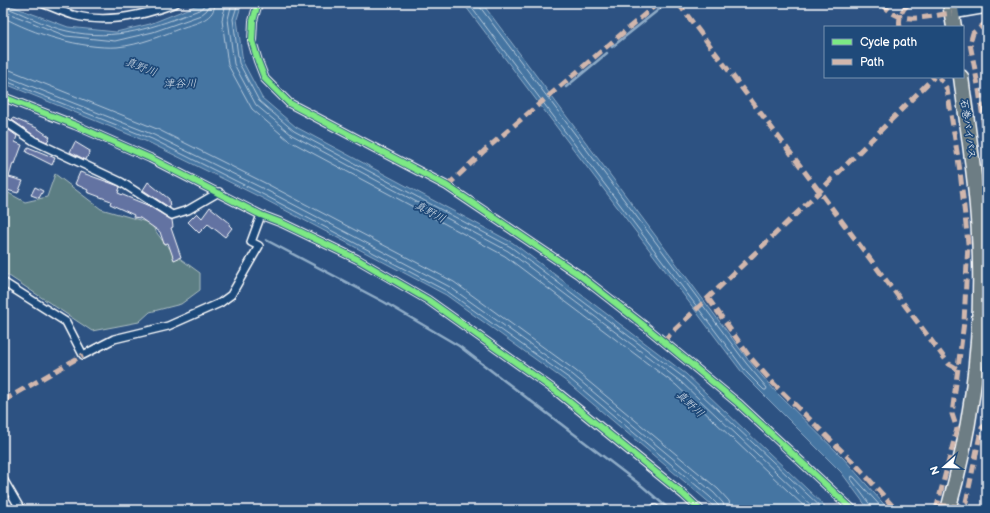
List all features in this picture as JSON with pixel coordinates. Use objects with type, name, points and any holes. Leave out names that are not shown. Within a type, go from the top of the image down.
[{"type":"highway","name":"石巻バイパス","points":[[948,510],[960,469],[969,421],[977,358],[980,262],[971,150],[961,78]]},
{"type":"street","points":[[42,3],[74,16],[98,18],[149,13],[176,3]]},
{"type":"street","points":[[258,3],[253,21],[252,41],[258,61],[265,80],[289,103],[447,186],[578,274],[646,327],[738,403],[853,510]]},
{"type":"street","points":[[952,14],[987,7]]},
{"type":"street","points":[[3,97],[75,125],[136,152],[219,192],[261,216],[282,223],[357,259],[428,300],[556,391],[684,495],[700,510]]},
{"type":"street","points":[[3,120],[34,141],[121,182],[172,215],[188,210],[219,192]]},
{"type":"street","points":[[3,282],[66,322],[83,355],[114,339],[168,326],[214,306],[230,294],[259,246],[251,242],[261,216]]},
{"type":"street","points":[[3,479],[21,510]]},
{"type":"green space","points":[[55,174],[101,209],[150,223],[162,240],[178,257],[200,273],[200,290],[181,304],[150,312],[139,322],[92,331],[3,272],[3,190],[25,202],[47,197]]},
{"type":"water","name":"津谷川","points":[[3,3],[68,27],[116,32],[150,24],[202,3],[242,3],[237,19],[243,62],[262,98],[296,127],[513,243],[686,374],[829,510],[718,510],[567,382],[446,295],[262,198],[150,143],[3,83]]},
{"type":"water","points":[[463,3],[482,3],[749,361],[776,392],[844,459],[889,510],[869,510],[841,472],[744,375]]},
{"type":"building","points":[[13,118],[37,128],[50,137],[47,142],[36,137],[12,120]]},
{"type":"building","points":[[3,126],[17,136],[15,142],[22,145],[15,164],[13,163],[9,177],[23,181],[18,193],[3,189],[3,143],[6,136],[3,135]]},
{"type":"building","points":[[75,142],[90,151],[86,160],[70,152]]},
{"type":"building","points":[[28,147],[55,158],[52,165],[26,152]]},
{"type":"building","points":[[80,172],[119,186],[118,193],[147,205],[172,220],[173,227],[171,228],[181,257],[174,260],[168,243],[164,244],[160,232],[140,218],[133,217],[134,215],[110,204],[111,201],[87,192],[88,190],[75,184]]},
{"type":"building","points":[[148,182],[169,199],[170,208],[143,190]]},
{"type":"building","points":[[35,187],[43,191],[39,198],[31,195]]},
{"type":"building","points":[[210,207],[230,223],[229,225],[232,228],[225,237],[208,224],[199,233],[188,222],[197,213],[202,218]]},
{"type":"waterway","points":[[612,47],[667,3]]},
{"type":"waterway","points":[[566,87],[607,53]]},
{"type":"waterway","points":[[266,240],[384,302],[459,346],[642,486],[670,510]]},
{"type":"marked path","points":[[447,186],[484,151],[658,3]]},
{"type":"marked path","points":[[678,3],[949,364],[958,369]]},
{"type":"marked path","points":[[882,3],[889,10],[905,18],[952,13]]},
{"type":"marked path","points":[[900,26],[901,14],[910,3]]},
{"type":"marked path","points":[[987,22],[973,33],[970,44],[979,90],[987,148]]},
{"type":"marked path","points":[[663,341],[819,192],[933,78]]},
{"type":"marked path","points":[[936,510],[957,429],[952,414],[964,322],[968,243],[960,171],[947,89],[940,78]]},
{"type":"marked path","points":[[708,298],[749,356],[774,384],[858,467],[896,510]]},
{"type":"marked path","points":[[3,401],[83,355]]},
{"type":"marked path","points":[[937,505],[959,507],[966,502],[980,435],[982,428],[987,424]]},
{"type":"cycle path","points":[[258,3],[253,21],[252,41],[258,61],[265,79],[289,103],[447,186],[578,274],[646,327],[738,403],[853,510]]},
{"type":"cycle path","points":[[3,97],[75,125],[150,158],[261,215],[282,223],[357,259],[428,300],[556,391],[684,495],[700,510]]},
{"type":"water label","name":"真野川","points":[[141,67]]},
{"type":"water label","name":"真野川","points":[[430,212]]},
{"type":"water label","name":"真野川","points":[[690,404]]}]
